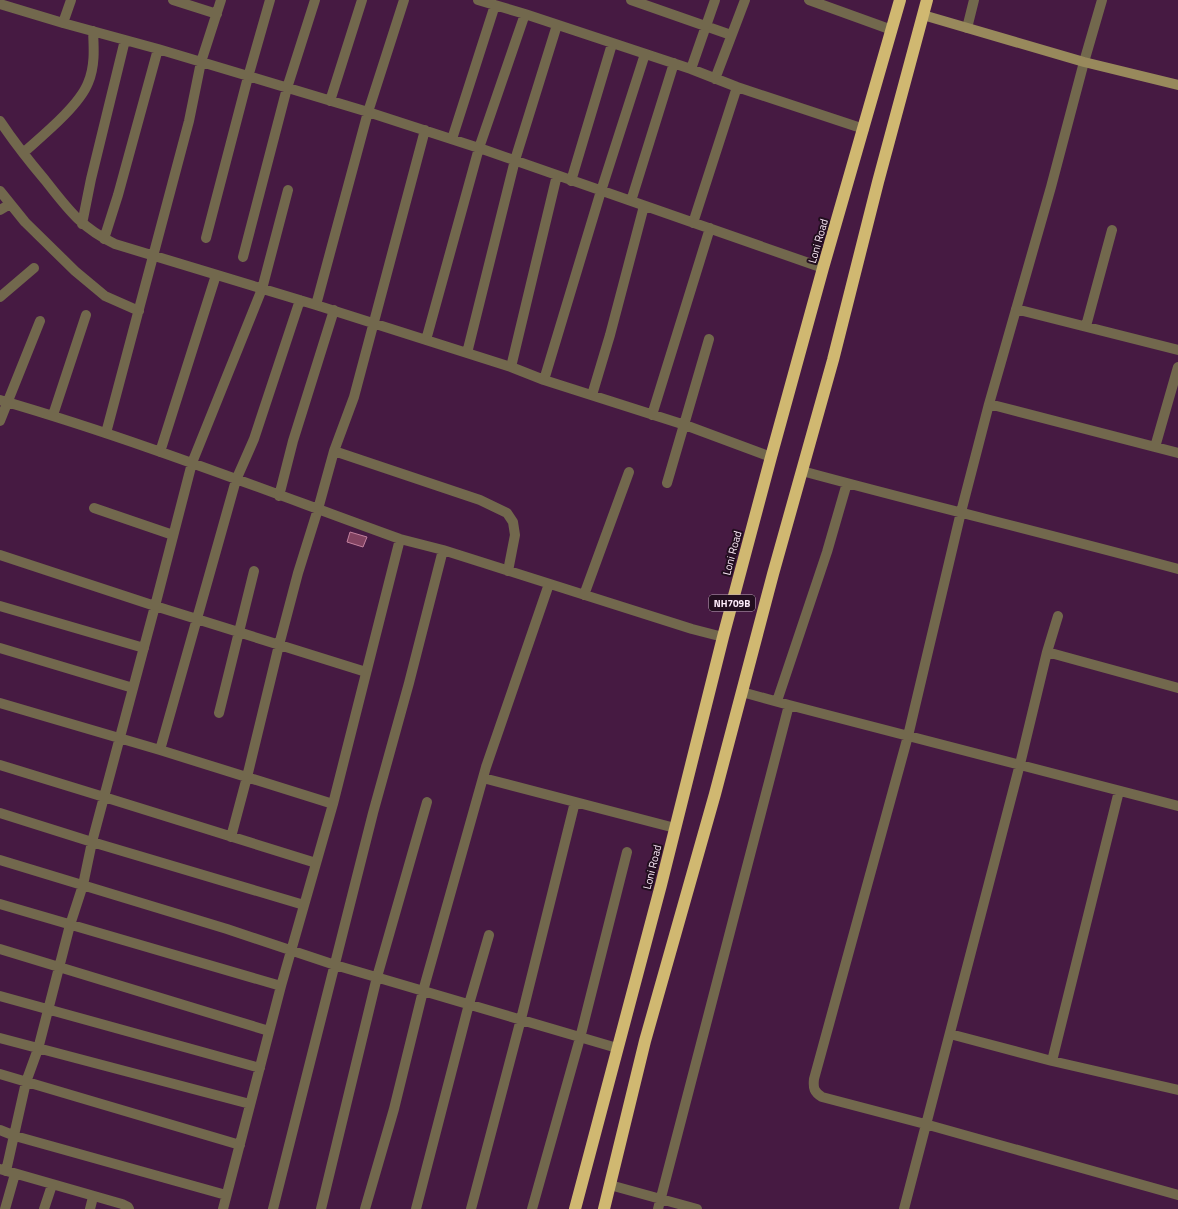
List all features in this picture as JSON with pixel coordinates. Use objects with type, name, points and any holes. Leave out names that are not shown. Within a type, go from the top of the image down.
[{"type":"highway","name":"Loni Road","points":[[575,1209],[771,457],[823,268],[900,0]]},
{"type":"highway","name":"NH709B","points":[[604,1209],[645,1041],[715,794],[927,0]]},
{"type":"street","points":[[63,23],[71,0]]},
{"type":"street","points":[[173,0],[217,14]]},
{"type":"street","points":[[106,433],[189,121],[201,62],[221,0]]},
{"type":"street","points":[[206,238],[248,76],[270,0]]},
{"type":"street","points":[[243,257],[287,88],[315,0]]},
{"type":"street","points":[[330,101],[362,0]]},
{"type":"street","points":[[316,305],[368,112],[404,0]]},
{"type":"street","points":[[478,0],[674,63],[715,79],[864,129]]},
{"type":"street","points":[[631,0],[731,35]]},
{"type":"street","points":[[691,69],[715,0]]},
{"type":"street","points":[[715,79],[745,0]]},
{"type":"street","points":[[809,0],[892,30]]},
{"type":"street","points":[[967,28],[974,0]]},
{"type":"street","points":[[1102,0],[1051,187],[989,404],[961,512],[908,736],[813,1087],[816,1093],[822,1097],[925,1124],[1178,1195]]},
{"type":"street","points":[[0,4],[158,49],[425,130],[823,268]]},
{"type":"street","points":[[452,139],[495,5]]},
{"type":"street","points":[[426,340],[479,148],[525,14]]},
{"type":"street","points":[[923,15],[1084,62],[1178,85]]},
{"type":"street","points":[[467,354],[515,160],[557,25]]},
{"type":"street","points":[[23,154],[83,95],[88,84],[93,64],[93,31]]},
{"type":"street","points":[[82,224],[91,179],[125,40]]},
{"type":"street","points":[[571,181],[612,44]]},
{"type":"street","points":[[104,239],[118,195],[158,49]]},
{"type":"street","points":[[544,380],[601,191],[645,54]]},
{"type":"street","points":[[631,201],[674,63]]},
{"type":"street","points":[[693,223],[737,86]]},
{"type":"street","points":[[0,121],[23,154],[66,208],[82,224],[104,239],[115,244],[334,310],[511,367],[544,380],[652,415],[685,424],[771,457]]},
{"type":"street","points":[[231,837],[298,573],[318,510],[334,451],[354,397],[425,130]]},
{"type":"street","points":[[511,367],[557,175]]},
{"type":"street","points":[[5,1209],[7,1171],[26,1082],[38,1049],[70,925],[83,885],[92,842],[192,464],[262,289],[288,190]]},
{"type":"street","points":[[0,191],[58,256],[97,290],[110,299],[139,311]]},
{"type":"street","points":[[0,210],[10,204]]},
{"type":"street","points":[[592,395],[610,335],[644,206]]},
{"type":"street","points":[[652,415],[710,228]]},
{"type":"street","points":[[1086,326],[1112,230]]},
{"type":"street","points":[[0,297],[34,268]]},
{"type":"street","points":[[160,452],[216,274]]},
{"type":"street","points":[[160,750],[236,480],[254,438],[300,300]]},
{"type":"street","points":[[1016,309],[1178,350]]},
{"type":"street","points":[[279,496],[293,441],[334,310]]},
{"type":"street","points":[[53,415],[86,315]]},
{"type":"street","points":[[0,421],[4,401],[40,321]]},
{"type":"street","points":[[667,483],[709,339]]},
{"type":"street","points":[[1155,447],[1178,368]]},
{"type":"street","points":[[4,401],[53,415],[106,433],[400,539],[443,550],[723,637]]},
{"type":"street","points":[[989,404],[1178,453]]},
{"type":"street","points":[[334,451],[480,500],[507,514],[513,522],[515,535],[508,571]]},
{"type":"street","points":[[802,471],[1178,569]]},
{"type":"street","points":[[584,595],[629,472]]},
{"type":"street","points":[[777,701],[827,552],[847,483]]},
{"type":"street","points":[[94,508],[174,535]]},
{"type":"street","points":[[223,1209],[281,986],[333,804],[400,539]]},
{"type":"street","points":[[273,1209],[373,813],[409,683],[443,550]]},
{"type":"street","points":[[0,555],[155,606],[366,672]]},
{"type":"street","points":[[219,714],[254,571]]},
{"type":"street","points":[[365,1209],[394,1109],[423,991],[483,778],[549,584]]},
{"type":"street","points":[[0,606],[144,648]]},
{"type":"street","points":[[904,1209],[1058,616]]},
{"type":"street","points":[[0,648],[133,688]]},
{"type":"street","points":[[1048,652],[1178,688]]},
{"type":"street","points":[[742,692],[1178,806]]},
{"type":"street","points":[[0,703],[160,750],[333,804]]},
{"type":"street","points":[[659,1204],[789,705]]},
{"type":"street","points":[[0,765],[316,864]]},
{"type":"street","points":[[483,778],[675,828]]},
{"type":"street","points":[[1052,1061],[1119,791]]},
{"type":"street","points":[[321,1209],[376,977],[427,802]]},
{"type":"street","points":[[471,1209],[521,1019],[575,802]]},
{"type":"street","points":[[0,813],[304,905]]},
{"type":"street","points":[[532,1209],[580,1038],[627,852]]},
{"type":"street","points":[[0,860],[227,929],[291,951],[376,977],[617,1048]]},
{"type":"street","points":[[0,904],[281,986]]},
{"type":"street","points":[[416,1209],[469,1004],[489,935]]},
{"type":"street","points":[[0,949],[270,1031]]},
{"type":"street","points":[[0,996],[260,1068]]},
{"type":"street","points":[[950,1034],[1052,1061],[1178,1090]]},
{"type":"street","points":[[0,1038],[250,1104]]},
{"type":"street","points":[[0,1074],[240,1144]]},
{"type":"street","points":[[0,1130],[15,1136],[226,1195]]},
{"type":"street","points":[[7,1171],[122,1204],[129,1209]]},
{"type":"street","points":[[44,1209],[52,1185]]},
{"type":"street","points":[[610,1185],[659,1204],[697,1209]]},
{"type":"street","points":[[90,1209],[93,1196]]},
{"type":"building","points":[[350,532],[367,537],[363,547],[347,542]]}]
